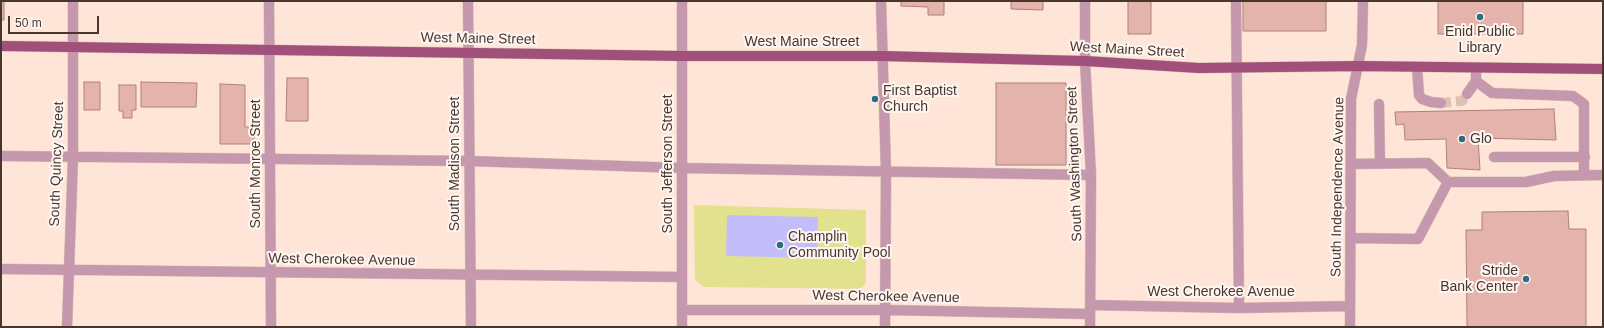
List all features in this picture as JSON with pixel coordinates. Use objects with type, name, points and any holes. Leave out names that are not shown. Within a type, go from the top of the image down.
[{"type":"main road","name":"West Maine Street","points":[[1,46],[682,56],[881,56],[1085,61],[1199,68],[1358,66],[1603,69]]},
{"type":"street","name":"South Quincy Street","points":[[67,327],[73,157],[73,1]]},
{"type":"street","name":"South Monroe Street","points":[[269,1],[271,327]]},
{"type":"street","name":"South Madison Street","points":[[468,1],[470,327]]},
{"type":"street","name":"South Jefferson Street","points":[[682,1],[682,327]]},
{"type":"street","points":[[881,1],[881,56],[886,172],[885,327]]},
{"type":"street","name":"South Washington Street","points":[[1086,1],[1085,61],[1091,175],[1090,327]]},
{"type":"street","points":[[1236,1],[1239,308]]},
{"type":"street","name":"South Independence Avenue","points":[[1350,327],[1351,98],[1362,44],[1363,1]]},
{"type":"street","points":[[1417,67],[1419,95],[1431,102],[1441,103]]},
{"type":"street","points":[[1468,94],[1476,81],[1476,68]]},
{"type":"street","points":[[1476,81],[1492,93],[1573,96],[1584,104],[1584,176]]},
{"type":"street","points":[[1379,104],[1380,164]]},
{"type":"street","points":[[1,156],[469,161],[682,168],[1091,175]]},
{"type":"street","points":[[1494,157],[1584,157]]},
{"type":"street","points":[[1351,164],[1428,163],[1448,182],[1526,182],[1554,176],[1603,175]]},
{"type":"street","points":[[1351,238],[1418,239],[1448,182]]},
{"type":"street","name":"West Cherokee Avenue","points":[[1,269],[682,277]]},
{"type":"street","name":"West Cherokee Avenue","points":[[682,310],[1091,310],[1350,306]]},
{"type":"shaded area","name":"Champlin Community Pool","points":[[694,205],[866,210],[866,283],[861,289],[704,287],[695,280]]},
{"type":"shaded area","name":"Champlin Community Pool","points":[[727,215],[818,217],[817,258],[726,256]]},
{"type":"building","points":[[1,1],[4,1],[4,20],[1,20]]},
{"type":"building","points":[[901,1],[944,1],[944,15],[928,15],[928,7],[901,6]]},
{"type":"building","points":[[1011,1],[1043,1],[1043,10],[1011,9]]},
{"type":"building","points":[[1128,1],[1151,1],[1151,34],[1128,34]]},
{"type":"building","points":[[1243,1],[1326,1],[1326,31],[1243,31]]},
{"type":"building","name":"Enid Public Library","points":[[1438,1],[1523,1],[1523,34],[1438,34]]},
{"type":"building","points":[[287,78],[308,78],[308,121],[286,121]]},
{"type":"building","points":[[84,82],[100,82],[100,110],[84,110]]},
{"type":"building","points":[[141,82],[197,83],[196,107],[141,107]]},
{"type":"building","points":[[996,83],[1066,83],[1066,165],[996,165]]},
{"type":"building","points":[[220,84],[245,85],[245,127],[254,127],[254,144],[220,144]]},
{"type":"building","points":[[119,85],[136,85],[136,110],[132,110],[132,118],[123,118],[123,111],[119,111]]},
{"type":"building","name":"Glo","points":[[1554,109],[1556,140],[1478,138],[1480,170],[1447,168],[1446,139],[1405,140],[1404,124],[1396,125],[1395,112]]},
{"type":"building","name":"Stride Bank Center","points":[[1568,211],[1569,229],[1586,229],[1586,327],[1467,327],[1466,230],[1482,230],[1482,212]]},
{"type":"tunnel","points":[[1441,103],[1462,101],[1467,94]]},
{"type":"place","name":"Enid Public Library","points":[[1480,17]]},
{"type":"place","name":"First Baptist Church","points":[[875,99]]},
{"type":"place","name":"Glo","points":[[1462,139]]},
{"type":"place","name":"Champlin Community Pool","points":[[780,245]]},
{"type":"place","name":"Stride Bank Center","points":[[1526,279]]}]
